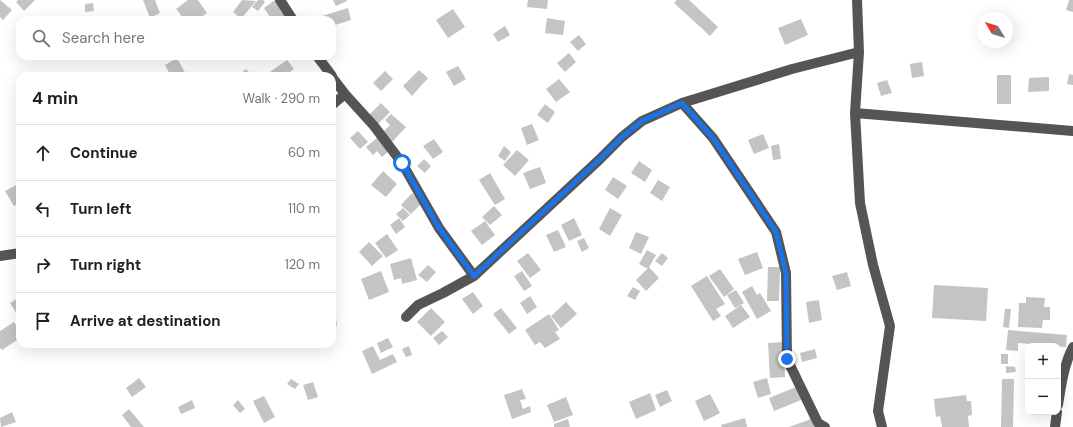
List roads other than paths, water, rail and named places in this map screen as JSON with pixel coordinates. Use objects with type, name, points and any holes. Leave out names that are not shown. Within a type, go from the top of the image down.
[{"type":"street","points":[[280,0],[290,16]]},
{"type":"street","points":[[857,0],[859,52],[855,113],[860,203],[872,266],[890,326],[878,411],[882,427]]},
{"type":"street","points":[[406,317],[418,305],[474,276],[594,165],[622,137],[642,121],[682,103],[792,69],[859,52]]},
{"type":"street","points":[[320,60],[329,72]]},
{"type":"street","points":[[336,82],[345,94],[374,126],[402,163],[439,228],[474,276]]},
{"type":"street","points":[[336,102],[345,94]]},
{"type":"street","points":[[682,103],[713,138],[776,232],[786,273],[787,359],[818,423],[825,427]]},
{"type":"street","points":[[855,113],[1073,131]]},
{"type":"street","points":[[0,256],[16,254]]},
{"type":"street","points":[[1061,387],[1073,347]]},
{"type":"street","points":[[1055,427],[1057,415]]}]
